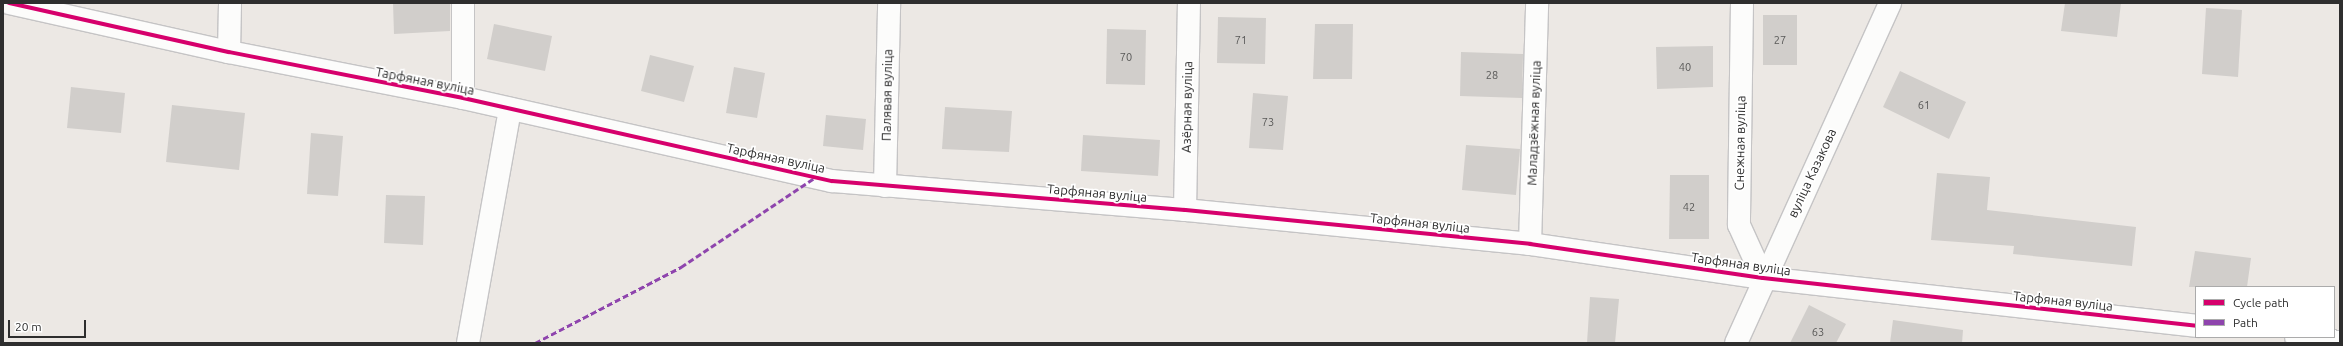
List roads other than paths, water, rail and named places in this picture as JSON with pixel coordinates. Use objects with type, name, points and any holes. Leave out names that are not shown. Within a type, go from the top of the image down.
[{"type":"street","name":"Тарфяная вуліца","points":[[9,3],[230,52],[463,98],[510,110],[832,181],[1185,210],[1530,244],[1763,278],[2195,326]]},
{"type":"street","points":[[230,3],[230,52]]},
{"type":"street","points":[[463,3],[463,98]]},
{"type":"street","name":"Палявая вуліца","points":[[885,186],[889,3]]},
{"type":"street","name":"Азёрная вуліца","points":[[1185,210],[1189,3]]},
{"type":"street","name":"Маладзёжная вуліца","points":[[1530,244],[1537,3]]},
{"type":"street","name":"Снежная вуліца","points":[[1742,3],[1739,225],[1763,278]]},
{"type":"street","name":"вуліца Казакова","points":[[1736,343],[1763,278],[1890,3]]},
{"type":"street","points":[[468,343],[510,110]]},
{"type":"street","points":[[2305,338],[2340,342]]}]
